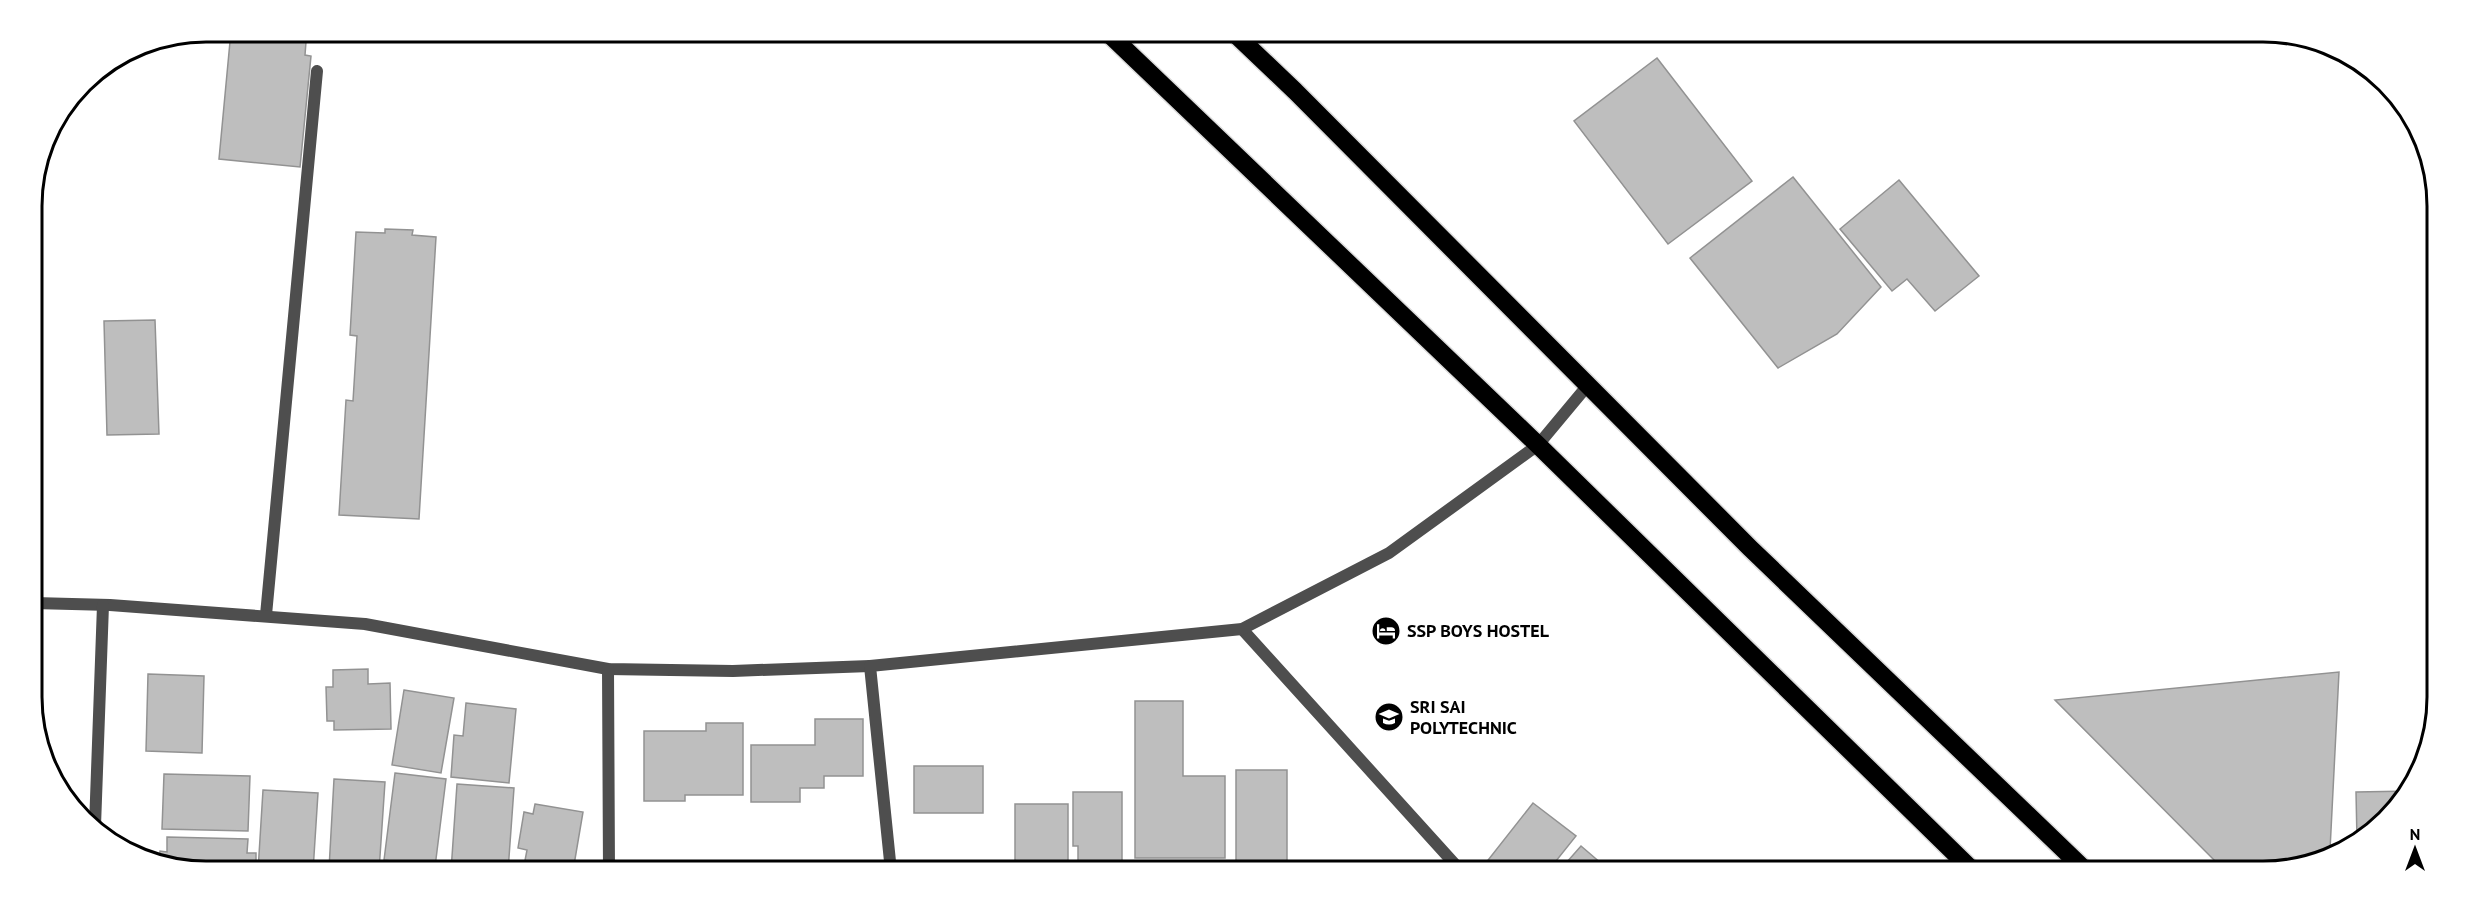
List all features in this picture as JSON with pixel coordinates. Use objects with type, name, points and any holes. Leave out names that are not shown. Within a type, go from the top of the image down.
[{"type":"highway","points":[[1116,42],[1538,445],[1964,861]]},
{"type":"highway","points":[[1243,42],[1295,91],[1750,548],[2076,861]]},
{"type":"street","points":[[266,615],[317,71]]},
{"type":"street","points":[[42,603],[266,615],[365,624],[608,669],[733,671],[870,666],[1242,629],[1389,553],[1538,445],[1588,385]]},
{"type":"street","points":[[95,817],[103,605]]},
{"type":"street","points":[[1242,629],[1452,861]]},
{"type":"street","points":[[870,666],[890,861]]},
{"type":"street","points":[[608,669],[609,861]]},
{"type":"building","points":[[230,42],[306,42],[305,55],[311,56],[300,167],[219,159]]},
{"type":"building","points":[[1657,58],[1752,181],[1668,244],[1574,121]]},
{"type":"building","points":[[1793,177],[1881,287],[1837,334],[1778,368],[1690,258]]},
{"type":"building","points":[[1899,180],[1979,276],[1935,311],[1907,279],[1892,291],[1840,229]]},
{"type":"building","points":[[385,229],[413,230],[412,235],[436,237],[419,519],[339,515],[346,400],[353,401],[357,336],[350,335],[356,232],[385,233]]},
{"type":"building","points":[[155,320],[159,434],[107,435],[104,321]]},
{"type":"building","points":[[368,669],[368,684],[390,683],[391,729],[334,730],[334,721],[327,721],[326,687],[333,687],[333,670]]},
{"type":"building","points":[[2339,672],[2330,847],[2285,860],[2215,861],[2055,700]]},
{"type":"building","points":[[148,674],[204,676],[202,753],[146,751]]},
{"type":"building","points":[[404,690],[454,698],[441,773],[392,765]]},
{"type":"building","points":[[1135,701],[1183,701],[1183,776],[1225,776],[1225,858],[1135,858]]},
{"type":"building","points":[[466,703],[516,709],[509,783],[451,777],[454,735],[463,736]]},
{"type":"building","points":[[815,719],[863,719],[863,776],[824,776],[824,788],[800,788],[800,802],[751,802],[751,745],[815,745]]},
{"type":"building","points":[[706,723],[743,723],[743,795],[685,795],[685,801],[644,801],[644,731],[706,731]]},
{"type":"building","points":[[914,766],[983,766],[983,813],[914,813]]},
{"type":"building","points":[[1236,770],[1287,770],[1287,861],[1236,861]]},
{"type":"building","points":[[395,773],[446,779],[436,861],[384,860]]},
{"type":"building","points":[[164,774],[250,776],[248,831],[162,829]]},
{"type":"building","points":[[334,779],[385,782],[380,861],[329,861]]},
{"type":"building","points":[[457,784],[514,788],[509,861],[452,861]]},
{"type":"building","points":[[263,790],[318,793],[314,861],[259,861]]},
{"type":"building","points":[[2397,791],[2379,813],[2357,831],[2356,792]]},
{"type":"building","points":[[1073,792],[1122,792],[1122,861],[1078,861],[1078,846],[1073,846]]},
{"type":"building","points":[[1533,803],[1576,836],[1556,861],[1487,861]]},
{"type":"building","points":[[535,804],[583,812],[575,861],[525,861],[527,850],[518,848],[524,812],[533,814]]},
{"type":"building","points":[[1015,804],[1068,804],[1068,861],[1015,861]]},
{"type":"building","points":[[167,837],[248,839],[247,853],[256,853],[256,861],[184,860],[160,854],[160,851],[167,852]]},
{"type":"building","points":[[1581,846],[1598,861],[1568,861]]},
{"type":"place","name":"SSP BOYS HOSTEL","points":[[1386,631]]},
{"type":"place","name":"SRI SAI POLYTECHNIC","points":[[1389,717]]}]
